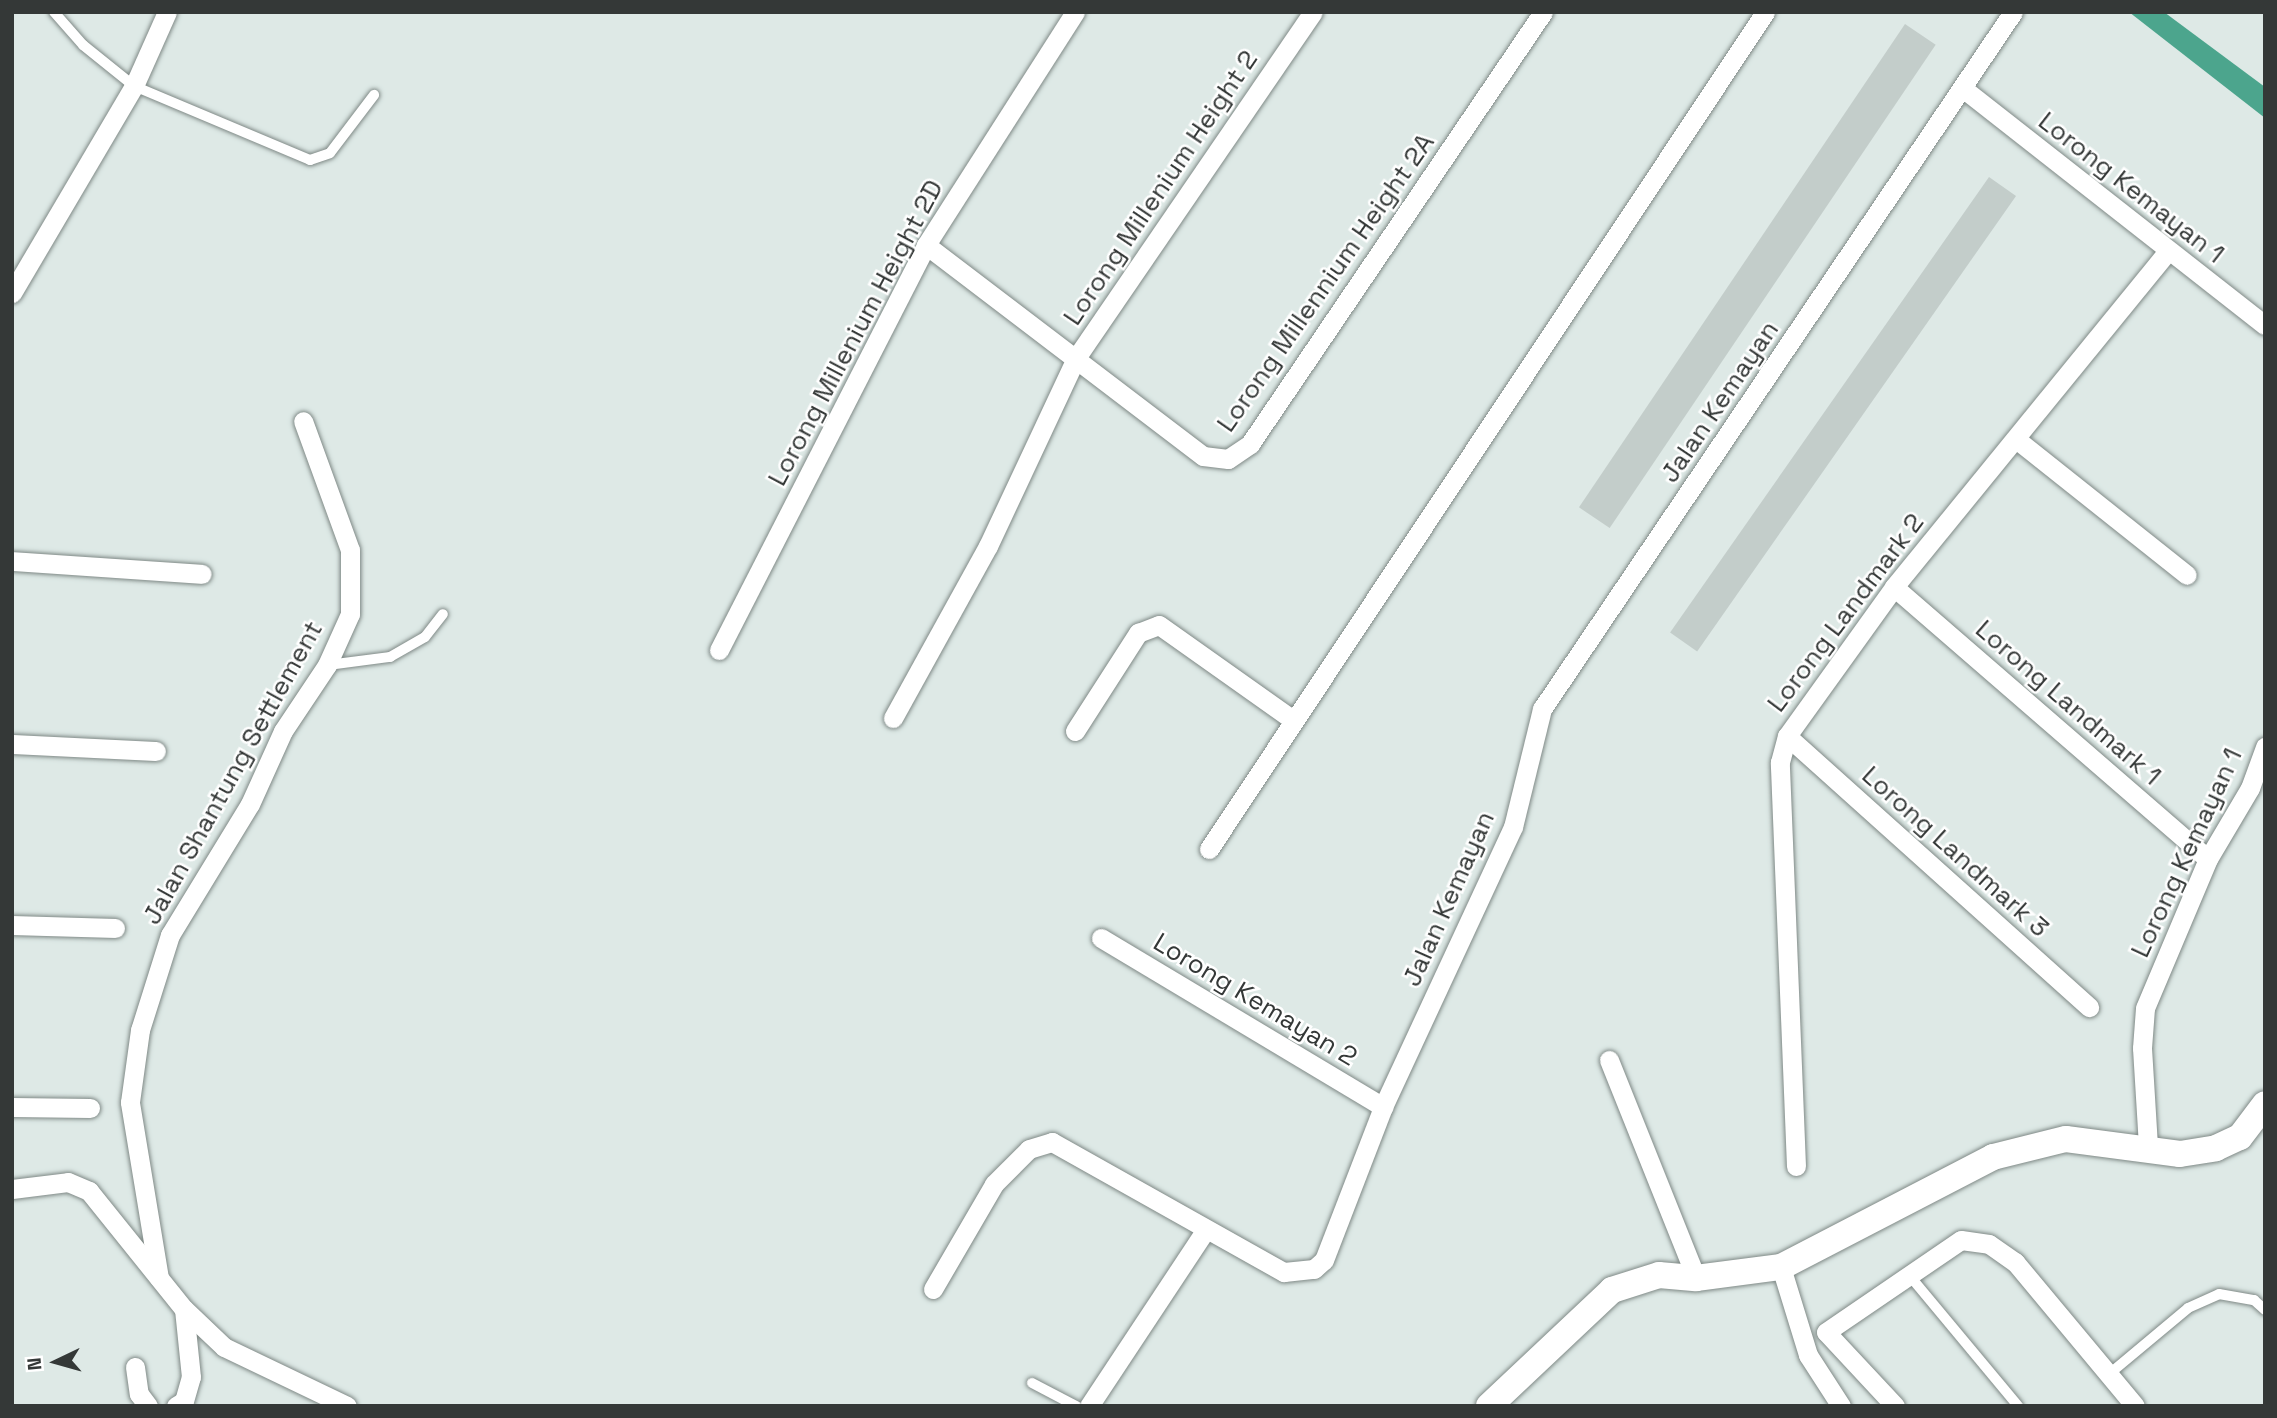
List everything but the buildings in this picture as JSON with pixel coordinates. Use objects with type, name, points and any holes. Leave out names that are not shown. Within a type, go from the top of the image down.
[{"type":"main road","points":[[1489,1406],[1612,1290],[1659,1275],[1696,1278],[1781,1267],[1993,1157],[2066,1139],[2148,1146],[2180,1154],[2216,1148],[2240,1137],[2265,1104]]},
{"type":"street","points":[[12,293],[134,86],[167,12]]},
{"type":"street","name":"Lorong Millenium Height 2D","points":[[719,650],[926,245],[1075,12]]},
{"type":"street","name":"Lorong Millenium Height 2","points":[[893,718],[988,546],[1076,358],[1313,12]]},
{"type":"street","name":"Lorong Millennium Height 2A","points":[[1076,358],[1203,456],[1240,454],[1544,12]]},
{"type":"street","points":[[1209,849],[1292,719],[1765,12]]},
{"type":"street","name":"Jalan Kemayan","points":[[933,1289],[994,1184],[1029,1149],[1052,1142],[1205,1231],[1284,1272],[1314,1269],[1324,1260],[1383,1107],[1513,827],[1542,709],[1965,90],[2013,12]]},
{"type":"street","name":"Lorong Kemayan 1","points":[[1965,90],[2167,252],[2265,324]]},
{"type":"street","points":[[926,245],[1076,358]]},
{"type":"street","name":"Lorong Landmark 2","points":[[1796,1166],[1780,762],[1787,736],[1894,587],[2167,252]]},
{"type":"street","name":"Jalan Shantung Settlement","points":[[159,1278],[130,1102],[140,1030],[170,935],[250,804],[295,710],[327,665],[350,614],[350,550],[303,421]]},
{"type":"street","points":[[2016,439],[2187,575]]},
{"type":"street","points":[[12,561],[202,574]]},
{"type":"street","name":"Lorong Landmark 1","points":[[1894,587],[2208,859]]},
{"type":"street","points":[[1075,731],[1138,633],[1158,625],[1292,719]]},
{"type":"street","name":"Lorong Landmark 3","points":[[1787,736],[2089,1007]]},
{"type":"street","points":[[12,744],[156,751]]},
{"type":"street","name":"Lorong Kemayan 1","points":[[2148,1146],[2142,1048],[2146,1008],[2208,859],[2250,788],[2265,747]]},
{"type":"street","points":[[12,925],[115,928]]},
{"type":"street","name":"Lorong Kemayan 2","points":[[1101,938],[1383,1107]]},
{"type":"street","points":[[1608,1060],[1696,1278]]},
{"type":"street","points":[[12,1107],[90,1108]]},
{"type":"street","points":[[12,1189],[68,1182],[89,1191],[184,1310],[224,1348],[347,1406]]},
{"type":"street","points":[[1088,1406],[1205,1231]]},
{"type":"street","points":[[1895,1406],[1826,1332],[1961,1240],[1989,1244],[2015,1262],[2135,1406]]},
{"type":"street","points":[[1781,1267],[1808,1355],[1841,1406]]},
{"type":"street","points":[[176,1406],[184,1401],[191,1377],[184,1310]]},
{"type":"street","points":[[135,1367],[139,1394],[148,1406]]},
{"type":"lane","points":[[54,12],[83,45],[134,86],[310,160],[330,153],[374,95]]},
{"type":"lane","points":[[327,665],[390,657],[425,637],[443,614]]},
{"type":"lane","points":[[1909,1275],[2018,1406]]},
{"type":"lane","points":[[2108,1375],[2189,1308],[2219,1294],[2254,1300],[2265,1310]]},
{"type":"lane","points":[[1032,1383],[1076,1406]]},
{"type":"shaded area","points":[[2129,12],[2164,12],[2265,87],[2265,118]]}]
